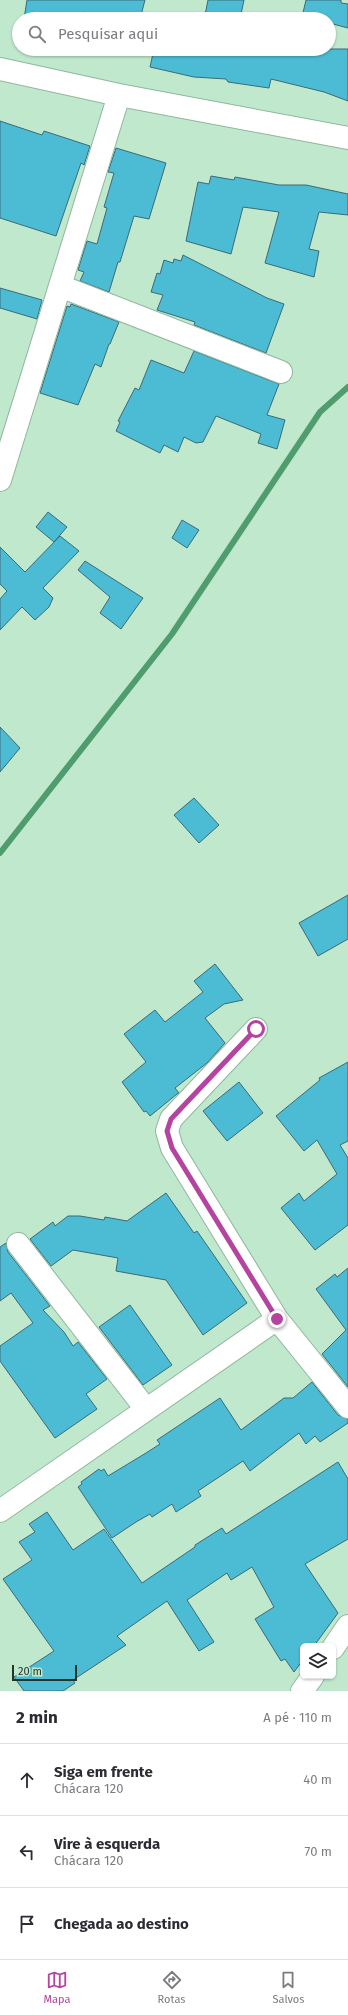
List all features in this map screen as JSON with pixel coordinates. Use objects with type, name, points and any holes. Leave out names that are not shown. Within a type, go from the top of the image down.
[{"type":"street","points":[[0,69],[119,95],[348,138]]},
{"type":"street","points":[[0,480],[119,95]]},
{"type":"street","points":[[60,286],[280,372]]},
{"type":"street","points":[[256,1029],[171,1119],[167,1131],[172,1148],[277,1319],[348,1407]]},
{"type":"street","points":[[18,1244],[146,1409]]},
{"type":"street","points":[[0,1511],[277,1319]]},
{"type":"street","points":[[336,1644],[348,1626]]},
{"type":"street","points":[[302,1691],[311,1679]]},
{"type":"building","points":[[27,0],[145,0],[142,12],[25,12]]},
{"type":"building","points":[[208,0],[244,0],[241,12],[206,12]]},
{"type":"building","points":[[306,0],[341,0],[341,3],[348,4],[348,28],[336,25],[336,12],[303,12]]},
{"type":"building","points":[[336,49],[348,49],[348,101],[324,92],[271,79],[269,88],[228,82],[226,79],[194,77],[150,67],[152,56],[336,56]]},
{"type":"building","points":[[0,121],[42,135],[44,131],[90,146],[84,165],[81,163],[56,236],[0,218]]},
{"type":"building","points":[[116,148],[166,163],[149,219],[134,216],[109,292],[80,281],[84,272],[78,270],[87,241],[97,244],[107,208],[104,207],[114,173],[108,172]]},
{"type":"building","points":[[211,176],[234,180],[235,177],[279,185],[306,185],[348,194],[348,215],[319,212],[309,249],[319,251],[314,277],[265,263],[279,212],[243,207],[231,254],[186,241],[198,182],[209,184]]},
{"type":"building","points":[[183,255],[267,298],[284,304],[266,353],[194,325],[195,322],[157,310],[163,295],[151,292],[157,273],[160,274],[164,260],[173,263],[174,259],[181,261]]},
{"type":"building","points":[[0,288],[42,300],[37,319],[0,308]]},
{"type":"building","points":[[71,304],[119,322],[101,367],[95,364],[78,405],[40,393],[67,306],[70,307]]},
{"type":"building","points":[[194,351],[279,384],[267,415],[285,420],[277,449],[258,443],[261,434],[216,416],[203,442],[196,443],[184,437],[178,452],[164,445],[160,453],[116,431],[120,422],[118,421],[135,388],[139,390],[151,360],[184,373]]},
{"type":"building","points":[[48,512],[67,527],[54,542],[36,527]]},
{"type":"building","points":[[182,520],[199,530],[187,548],[172,538]]},
{"type":"building","points":[[60,536],[79,551],[43,588],[53,598],[49,607],[35,620],[22,607],[0,630],[0,599],[7,591],[0,584],[0,547],[25,572]]},
{"type":"building","points":[[85,561],[143,598],[121,629],[100,613],[110,597],[78,570]]},
{"type":"building","points":[[0,727],[20,748],[0,772]]},
{"type":"building","points":[[194,798],[219,825],[199,843],[174,815]]},
{"type":"building","points":[[348,895],[348,939],[318,956],[299,923]]},
{"type":"building","points":[[215,964],[243,1000],[224,1004],[205,1018],[225,1043],[207,1063],[175,1088],[179,1093],[150,1116],[146,1111],[144,1112],[122,1082],[146,1062],[124,1034],[155,1010],[165,1022],[203,992],[194,981]]},
{"type":"building","points":[[348,1062],[348,1141],[340,1145],[348,1158],[348,1225],[315,1250],[281,1208],[299,1193],[304,1201],[337,1174],[317,1140],[304,1151],[276,1116],[320,1080],[319,1078]]},
{"type":"building","points":[[239,1082],[263,1113],[227,1141],[203,1111]]},
{"type":"building","points":[[166,1193],[194,1233],[197,1231],[247,1303],[203,1335],[166,1280],[116,1271],[118,1258],[73,1250],[51,1266],[30,1239],[53,1222],[55,1226],[68,1216],[80,1216],[104,1220],[105,1217],[127,1221]]},
{"type":"building","points":[[6,1243],[8,1252],[50,1306],[43,1310],[64,1332],[73,1346],[78,1342],[107,1379],[86,1394],[97,1409],[55,1438],[0,1361],[0,1346],[33,1323],[11,1293],[0,1301],[0,1247]]},
{"type":"building","points":[[348,1268],[348,1387],[322,1354],[346,1330],[316,1289],[335,1274],[337,1277]]},
{"type":"building","points":[[130,1305],[172,1365],[143,1385],[99,1327]]},
{"type":"building","points":[[312,1382],[338,1415],[348,1419],[348,1423],[320,1442],[315,1436],[306,1444],[299,1433],[250,1471],[243,1461],[198,1491],[201,1496],[176,1512],[172,1504],[152,1517],[150,1514],[112,1538],[78,1487],[82,1484],[81,1482],[99,1469],[101,1471],[104,1469],[108,1476],[146,1453],[160,1444],[157,1440],[220,1398],[241,1430],[284,1398],[293,1398]]},
{"type":"building","points":[[338,1462],[348,1479],[348,1539],[305,1564],[338,1613],[316,1643],[300,1643],[300,1664],[294,1672],[285,1659],[281,1661],[255,1619],[274,1607],[252,1567],[231,1580],[227,1573],[187,1600],[214,1642],[199,1651],[167,1601],[117,1636],[126,1645],[73,1680],[75,1683],[63,1691],[24,1691],[14,1677],[54,1651],[3,1579],[32,1560],[19,1542],[35,1532],[29,1524],[47,1512],[73,1550],[104,1529],[142,1583],[195,1547],[195,1545],[222,1528],[226,1534]]},
{"type":"waterway","points":[[0,853],[172,634],[320,412],[348,387]]},
{"type":"route","points":[[256,1029],[171,1119],[167,1131],[172,1148],[277,1319]]}]
